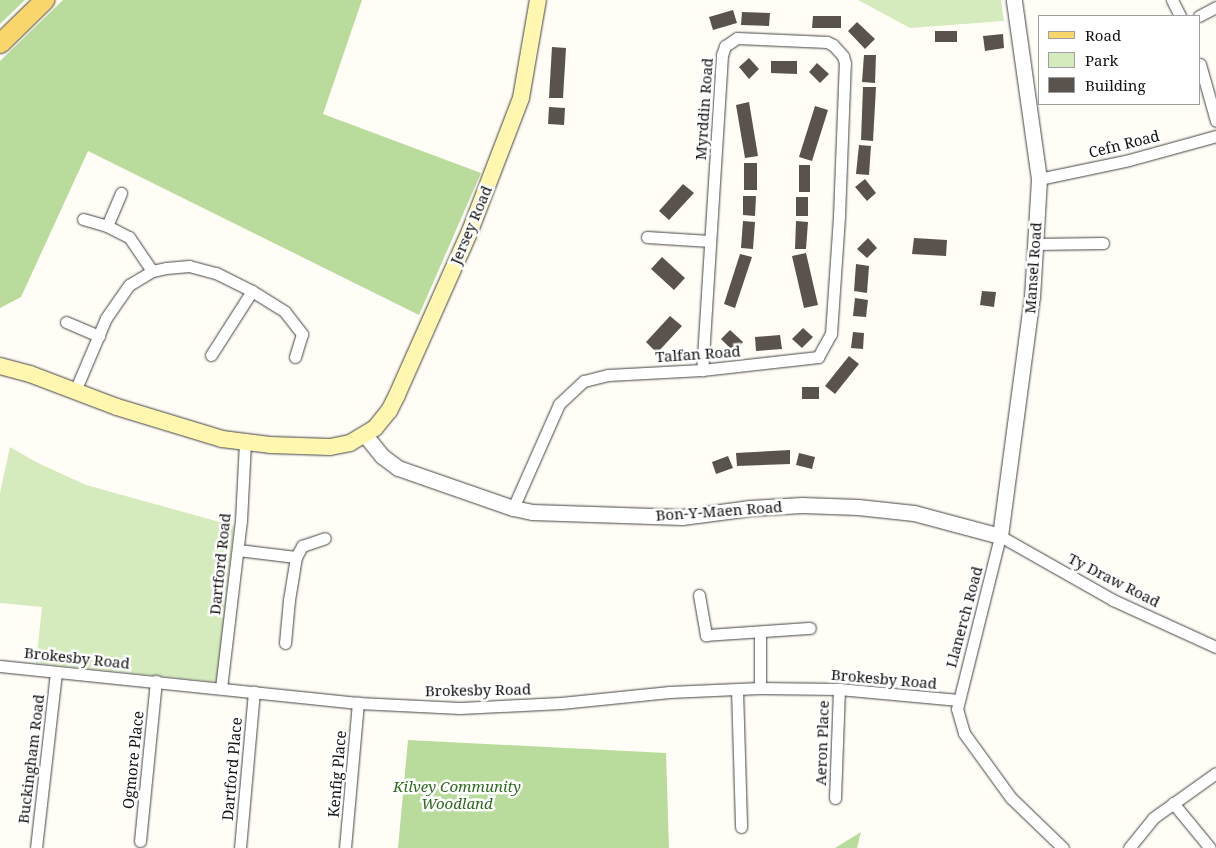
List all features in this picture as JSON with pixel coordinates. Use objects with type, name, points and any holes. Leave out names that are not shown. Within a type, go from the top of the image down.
[{"type":"main road","points":[[0,43],[44,0]]},
{"type":"main road","name":"Jersey Road","points":[[0,366],[30,374],[199,433],[245,442],[330,447],[350,443],[365,435],[381,422],[397,395],[470,231],[521,98],[538,0]]},
{"type":"street","name":"Mansel Road","points":[[1000,536],[1032,297],[1039,179],[1014,0]]},
{"type":"street","points":[[1172,0],[1180,15]]},
{"type":"street","points":[[1201,15],[1216,7]]},
{"type":"street","name":"Myrddin Road","points":[[702,370],[722,55],[725,46],[737,38],[827,42],[833,45],[843,56],[839,216]]},
{"type":"street","points":[[1201,68],[1216,121]]},
{"type":"street","name":"Cefn Road","points":[[1039,179],[1129,160],[1216,136]]},
{"type":"street","points":[[107,226],[120,193]]},
{"type":"street","name":"Talfan Road","points":[[513,508],[559,404],[574,388],[584,381],[608,375],[702,370],[818,357],[831,334],[839,216]]},
{"type":"street","points":[[83,219],[107,226],[129,237],[152,271]]},
{"type":"street","points":[[647,237],[710,241]]},
{"type":"street","points":[[1035,244],[1103,243]]},
{"type":"street","points":[[75,391],[106,318],[129,284],[152,271],[166,268],[189,266],[216,273],[252,290],[285,312],[302,334],[295,357]]},
{"type":"street","points":[[211,355],[252,290]]},
{"type":"street","points":[[66,322],[99,336]]},
{"type":"street","name":"Bon-Y-Maen Road","points":[[365,435],[382,456],[398,468],[513,508],[553,514],[682,517],[750,508],[802,505],[858,507],[914,513],[1000,536]]},
{"type":"street","name":"Dartford Road","points":[[221,688],[238,550],[245,442]]},
{"type":"street","name":"Ty Draw Road","points":[[1000,536],[1113,600],[1216,647]]},
{"type":"street","name":"Llanerch Road","points":[[1000,536],[957,709],[964,733],[1011,798],[1063,848]]},
{"type":"street","points":[[285,643],[288,600],[296,556],[302,546],[325,538]]},
{"type":"street","points":[[238,550],[296,556]]},
{"type":"street","points":[[699,595],[706,636],[810,628]]},
{"type":"street","points":[[760,632],[760,688]]},
{"type":"street","name":"Brokesby Road","points":[[0,666],[358,703],[460,708],[561,703],[669,692],[760,688],[839,689],[958,700]]},
{"type":"street","name":"Buckingham Road","points":[[36,848],[56,672]]},
{"type":"street","name":"Ogmore Place","points":[[140,841],[156,681]]},
{"type":"street","points":[[737,689],[741,827]]},
{"type":"street","name":"Aeron Place","points":[[834,798],[839,689]]},
{"type":"street","name":"Dartford Place","points":[[240,848],[254,692]]},
{"type":"street","name":"Kenfig Place","points":[[345,848],[358,703]]},
{"type":"street","points":[[1129,848],[1153,818],[1216,773]]},
{"type":"street","points":[[1173,804],[1210,848]]},
{"type":"green space","points":[[0,0],[25,0],[0,24]]},
{"type":"green space","points":[[63,0],[362,0],[323,114],[481,173],[419,315],[88,151],[21,297],[0,308],[0,61]]},
{"type":"green space","points":[[858,0],[1001,0],[1004,21],[910,28]]},
{"type":"green space","points":[[10,447],[36,462],[86,485],[234,526],[217,682],[36,663],[42,607],[0,603],[0,493]]},
{"type":"green space","name":"Kilvey Community Woodland","points":[[408,740],[666,753],[669,848],[398,848]]},
{"type":"green space","points":[[861,832],[857,848],[835,848]]},
{"type":"building","points":[[733,10],[737,23],[713,30],[709,17]]},
{"type":"building","points":[[742,12],[770,13],[769,26],[741,25]]},
{"type":"building","points":[[813,16],[841,16],[841,28],[812,28]]},
{"type":"building","points":[[857,22],[875,39],[865,49],[848,31]]},
{"type":"building","points":[[935,31],[957,31],[957,42],[935,42]]},
{"type":"building","points":[[1003,34],[1004,48],[985,51],[983,36]]},
{"type":"building","points":[[552,47],[566,48],[563,98],[549,98]]},
{"type":"building","points":[[864,55],[876,55],[875,83],[862,82]]},
{"type":"building","points":[[749,58],[759,69],[749,79],[739,67]]},
{"type":"building","points":[[771,61],[797,61],[797,74],[771,73]]},
{"type":"building","points":[[817,63],[829,74],[820,83],[809,72]]},
{"type":"building","points":[[863,87],[876,87],[873,141],[861,140]]},
{"type":"building","points":[[749,102],[758,156],[745,158],[736,105]]},
{"type":"building","points":[[815,106],[828,110],[812,161],[799,157]]},
{"type":"building","points":[[549,107],[565,108],[564,125],[548,124]]},
{"type":"building","points":[[859,145],[871,146],[869,175],[856,174]]},
{"type":"building","points":[[744,163],[757,163],[757,190],[744,190]]},
{"type":"building","points":[[799,165],[810,165],[810,192],[799,192]]},
{"type":"building","points":[[865,179],[876,193],[867,201],[855,187]]},
{"type":"building","points":[[683,184],[694,193],[669,220],[659,211]]},
{"type":"building","points":[[743,196],[756,196],[755,216],[743,215]]},
{"type":"building","points":[[796,197],[808,197],[808,216],[796,216]]},
{"type":"building","points":[[743,221],[755,222],[753,249],[741,248]]},
{"type":"building","points":[[796,221],[808,222],[806,249],[795,249]]},
{"type":"building","points":[[868,238],[877,248],[867,258],[857,249]]},
{"type":"building","points":[[914,238],[947,240],[946,256],[912,254]]},
{"type":"building","points":[[806,253],[818,305],[804,308],[792,256]]},
{"type":"building","points":[[740,254],[752,257],[735,308],[724,304]]},
{"type":"building","points":[[662,257],[685,278],[674,290],[651,269]]},
{"type":"building","points":[[856,264],[869,266],[867,293],[854,291]]},
{"type":"building","points":[[982,291],[996,292],[994,307],[980,305]]},
{"type":"building","points":[[855,298],[868,300],[866,317],[853,316]]},
{"type":"building","points":[[670,316],[682,326],[657,353],[646,342]]},
{"type":"building","points":[[803,328],[813,337],[802,348],[792,339]]},
{"type":"building","points":[[730,330],[743,342],[734,352],[721,339]]},
{"type":"building","points":[[853,332],[864,333],[863,349],[851,348]]},
{"type":"building","points":[[780,335],[782,349],[756,351],[755,337]]},
{"type":"building","points":[[849,356],[859,364],[835,394],[825,386]]},
{"type":"building","points":[[802,387],[819,387],[819,399],[802,399]]},
{"type":"building","points":[[790,450],[790,464],[737,466],[736,453]]},
{"type":"building","points":[[799,453],[815,457],[812,469],[796,465]]},
{"type":"building","points":[[728,456],[733,468],[716,474],[712,462]]}]
